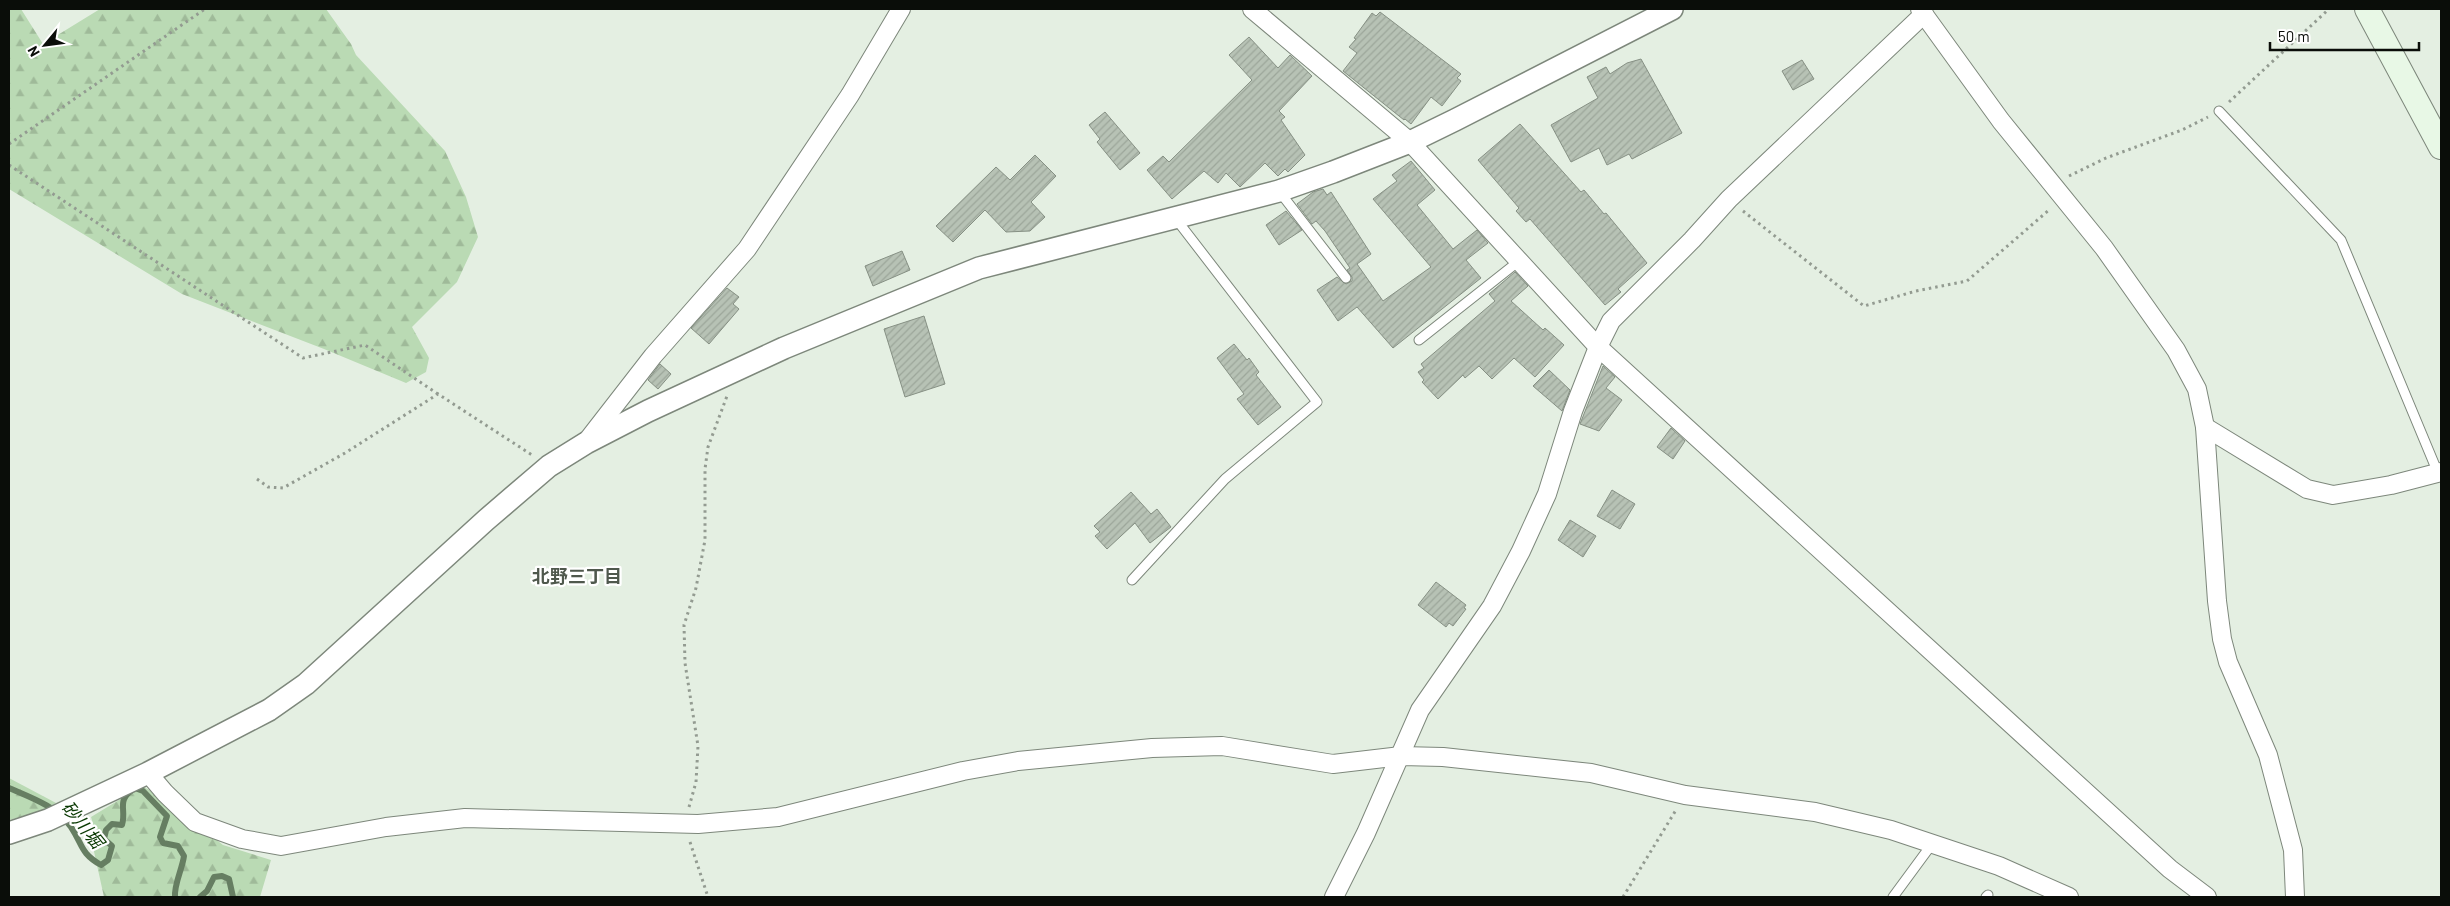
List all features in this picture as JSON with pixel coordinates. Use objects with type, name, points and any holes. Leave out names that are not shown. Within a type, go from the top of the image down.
[{"type":"main road","points":[[2367,9],[2441,147]]},
{"type":"street","points":[[586,444],[653,356],[747,248],[850,95],[901,9]]},
{"type":"street","points":[[1252,9],[1410,142],[1598,346],[2170,869],[2206,897]]},
{"type":"street","points":[[9,833],[68,811],[269,710],[306,684],[486,520],[549,466],[648,411],[737,370],[979,268],[1279,191],[1410,142],[1672,9]]},
{"type":"street","points":[[1334,897],[1366,833],[1420,710],[1492,606],[1521,551],[1547,494],[1574,411],[1598,346],[1611,321],[1692,240],[1729,199],[1922,12],[2001,121],[2104,248],[2176,350],[2197,389],[2205,427],[2222,639],[2228,662],[2258,729],[2271,764],[2293,850],[2295,897]]},
{"type":"street","points":[[2205,427],[2307,489],[2333,495],[2391,485],[2440,472]]},
{"type":"street","points":[[148,772],[165,793],[195,822],[242,839],[281,846],[386,827],[465,818],[684,824],[778,816],[963,771],[1009,763],[1133,750],[1222,746],[1333,764],[1400,756],[1443,757],[1591,774],[1685,794],[1815,812],[1891,830],[1999,866],[2069,897]]},
{"type":"lane","points":[[2219,111],[2341,240],[2440,472]]},
{"type":"lane","points":[[1279,191],[1346,278]]},
{"type":"lane","points":[[1132,580],[1225,479],[1317,402],[1175,218]]},
{"type":"lane","points":[[1419,340],[1519,261]]},
{"type":"lane","points":[[1893,897],[1932,844]]},
{"type":"path","points":[[9,144],[205,9]]},
{"type":"path","points":[[1729,199],[1864,306],[1916,291],[1967,281],[2058,191],[2106,158],[2182,130],[2219,111],[2329,9]]},
{"type":"path","points":[[9,165],[303,358],[365,345],[549,466]]},
{"type":"path","points":[[708,897],[684,824],[696,782],[698,746],[685,663],[684,624],[696,588],[705,540],[705,469],[708,447],[737,370]]},
{"type":"path","points":[[256,479],[268,487],[282,488],[345,453],[438,394]]},
{"type":"path","points":[[1623,897],[1685,794]]},
{"type":"green space","points":[[9,9],[21,9],[43,44],[100,9],[326,9],[351,44],[356,55],[445,151],[466,197],[478,237],[457,282],[412,327],[429,358],[426,372],[406,383],[182,294],[9,189]]},
{"type":"green space","points":[[9,778],[56,803],[41,811],[9,820]]},
{"type":"green space","points":[[142,786],[157,794],[223,845],[271,860],[260,897],[104,897],[93,847],[97,837],[91,817]]},
{"type":"building","points":[[1380,12],[1461,74],[1457,78],[1461,81],[1442,106],[1431,97],[1411,124],[1343,71],[1357,53],[1349,47],[1356,39],[1354,38],[1372,13],[1376,16]]},
{"type":"building","points":[[1249,37],[1278,68],[1290,55],[1312,76],[1279,111],[1285,117],[1281,120],[1305,155],[1288,172],[1285,169],[1278,176],[1265,163],[1240,187],[1226,173],[1218,183],[1204,171],[1172,199],[1147,170],[1163,156],[1169,162],[1252,80],[1229,55]]},
{"type":"building","points":[[1641,59],[1682,133],[1632,159],[1629,154],[1607,165],[1599,148],[1571,162],[1551,125],[1598,98],[1587,77],[1606,67],[1610,74],[1627,63]]},
{"type":"building","points":[[1802,60],[1814,79],[1793,90],[1782,71]]},
{"type":"building","points":[[1105,112],[1140,153],[1120,170],[1097,142],[1100,139],[1089,125]]},
{"type":"building","points":[[1520,124],[1581,192],[1584,190],[1604,214],[1606,213],[1647,263],[1618,289],[1621,292],[1605,305],[1530,219],[1526,222],[1516,211],[1519,208],[1478,160]]},
{"type":"building","points":[[1035,155],[1056,176],[1031,202],[1045,217],[1030,231],[1006,232],[985,210],[953,242],[936,226],[996,167],[1010,180]]},
{"type":"building","points":[[1411,161],[1435,190],[1417,205],[1453,249],[1477,230],[1488,243],[1466,260],[1481,278],[1393,348],[1357,307],[1338,321],[1317,290],[1337,277],[1346,284],[1352,281],[1352,277],[1347,270],[1350,268],[1325,231],[1316,221],[1312,224],[1297,204],[1313,192],[1323,189],[1327,195],[1331,192],[1371,254],[1357,264],[1383,301],[1431,267],[1373,199],[1397,181],[1392,175]]},
{"type":"building","points":[[1286,211],[1302,230],[1279,245],[1266,225]]},
{"type":"building","points":[[902,251],[910,270],[873,286],[865,266]]},
{"type":"building","points":[[1515,272],[1528,286],[1511,301],[1543,330],[1545,328],[1564,345],[1535,377],[1514,358],[1492,379],[1479,366],[1465,378],[1463,375],[1438,399],[1422,382],[1424,380],[1418,372],[1424,368],[1421,364],[1495,301],[1489,294]]},
{"type":"building","points":[[727,288],[739,297],[733,304],[739,309],[709,344],[691,328]]},
{"type":"building","points":[[924,316],[945,384],[905,397],[884,329]]},
{"type":"building","points":[[1234,344],[1247,360],[1249,358],[1259,372],[1256,375],[1281,407],[1258,425],[1237,399],[1244,394],[1217,358]]},
{"type":"building","points":[[660,364],[671,374],[658,389],[648,380]]},
{"type":"building","points":[[1603,366],[1615,377],[1606,388],[1622,400],[1599,431],[1580,424]]},
{"type":"building","points":[[1549,370],[1570,390],[1562,411],[1533,386]]},
{"type":"building","points":[[1671,428],[1685,441],[1673,459],[1657,447]]},
{"type":"building","points":[[1612,490],[1635,504],[1620,529],[1597,516]]},
{"type":"building","points":[[1131,492],[1151,514],[1157,509],[1171,527],[1150,543],[1135,523],[1107,549],[1095,536],[1100,532],[1094,526]]},
{"type":"building","points":[[1570,520],[1596,536],[1583,557],[1558,540]]},
{"type":"building","points":[[1436,582],[1466,605],[1464,608],[1466,609],[1453,626],[1449,623],[1446,627],[1418,605]]},
{"type":"waterway","name":"砂川堀","points":[[9,788],[43,803],[58,813],[71,827],[89,857],[101,865],[108,860],[112,846],[104,839],[106,830],[112,824],[122,825],[123,801],[125,797],[135,788],[143,791],[167,816],[160,837],[163,843],[178,846],[184,856],[175,897]]},
{"type":"waterway","name":"砂川堀","points":[[200,897],[207,891],[214,877],[222,876],[229,879],[233,897]]},
{"type":"district","name":"北野三丁目","points":[[577,576]]}]
